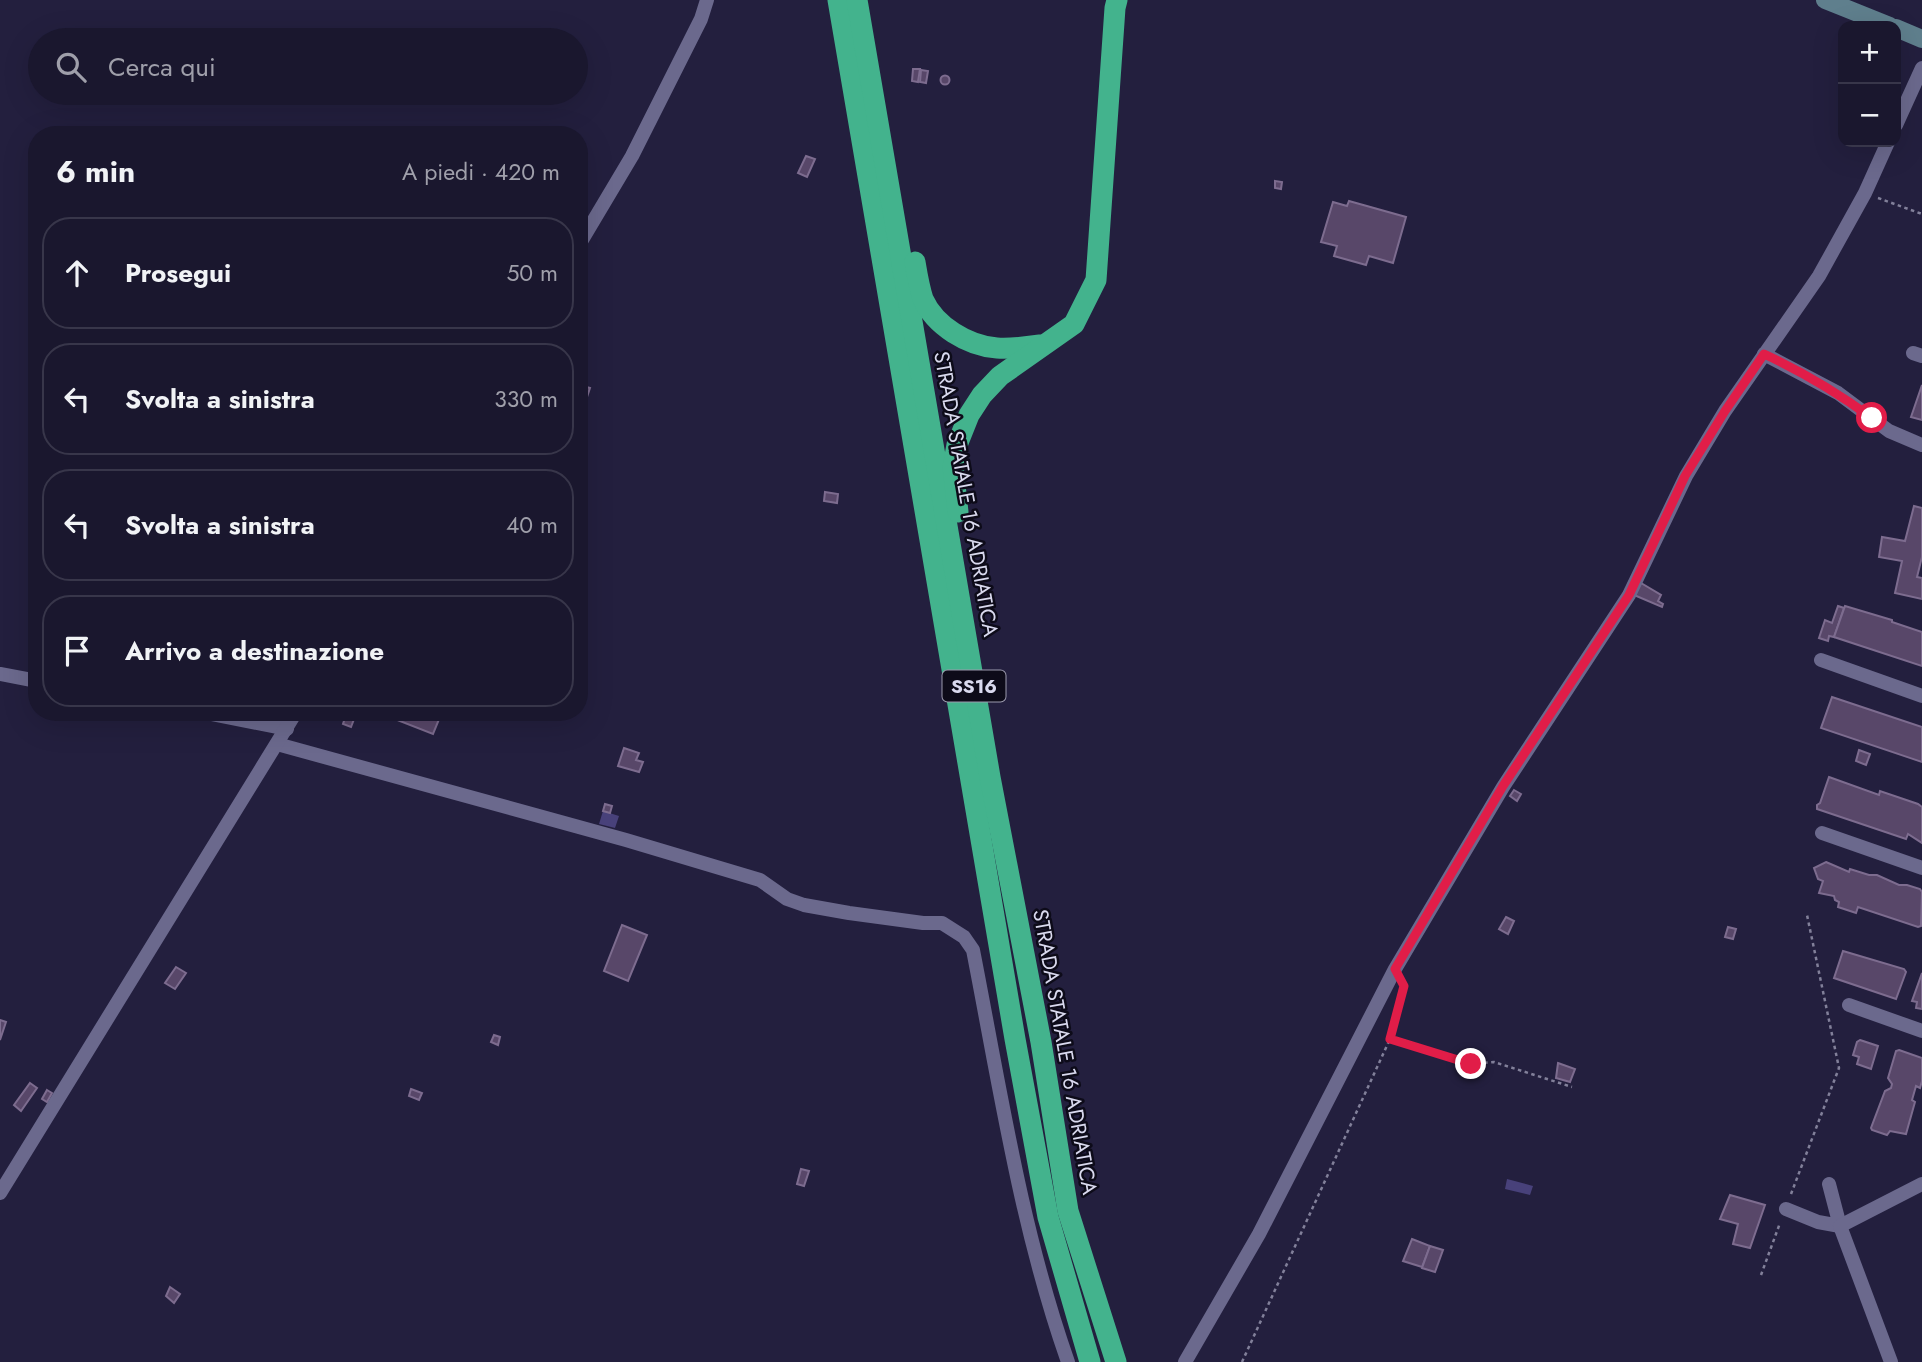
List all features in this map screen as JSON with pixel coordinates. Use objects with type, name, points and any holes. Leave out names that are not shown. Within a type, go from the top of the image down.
[{"type":"highway","points":[[990,777],[992,717],[954,494],[953,467],[957,445],[969,415],[982,395],[1000,376],[1074,324],[1096,280],[1115,3]]},
{"type":"highway","points":[[851,8],[881,67],[917,276],[924,300],[935,317],[951,332],[972,343],[995,348],[1042,345]]},
{"type":"highway","name":"STRADA STATALE 16 ADRIATICA","points":[[851,8],[990,777],[1041,1042],[1068,1211],[1116,1362]]},
{"type":"highway","name":"STRADA STATALE 16 ADRIATICA","points":[[851,8],[1015,1039],[1048,1217],[1090,1362]]},
{"type":"street","points":[[588,230],[632,156],[701,19],[707,0]]},
{"type":"street","points":[[1825,0],[1878,21]]},
{"type":"street","points":[[1901,30],[1922,39]]},
{"type":"street","points":[[1901,114],[1922,68]]},
{"type":"street","points":[[1185,1362],[1259,1234],[1395,969],[1503,786],[1629,595],[1685,476],[1725,411],[1819,276],[1865,193],[1886,147]]},
{"type":"street","points":[[1764,354],[1838,393],[1889,432],[1922,445]]},
{"type":"street","points":[[1821,660],[1922,696]]},
{"type":"street","points":[[0,674],[28,679]]},
{"type":"street","points":[[247,721],[287,729]]},
{"type":"street","points":[[0,1192],[291,721]]},
{"type":"street","points":[[277,744],[626,840],[760,880],[786,899],[804,905],[861,915],[942,923],[964,937],[973,950],[1026,1216],[1048,1304],[1068,1362]]},
{"type":"street","points":[[1822,833],[1922,868]]},
{"type":"street","points":[[1849,1005],[1922,1031]]},
{"type":"street","points":[[1829,1184],[1840,1226],[1891,1362]]},
{"type":"street","points":[[1786,1209],[1818,1222],[1840,1226],[1922,1184]]},
{"type":"path","points":[[1865,193],[1922,214]]},
{"type":"path","points":[[1762,1275],[1839,1068],[1807,915]]},
{"type":"path","points":[[1242,1362],[1390,1039],[1404,986],[1395,969]]},
{"type":"path","points":[[1390,1039],[1471,1064],[1494,1062],[1572,1087]]},
{"type":"shaded area","points":[[603,811],[619,816],[615,828],[599,824]]},
{"type":"shaded area","points":[[1507,1179],[1533,1186],[1530,1195],[1505,1189]]},
{"type":"building","points":[[913,69],[920,69],[918,82],[912,81]]},
{"type":"building","points":[[921,70],[928,71],[926,83],[920,82]]},
{"type":"building","points":[[945,75],[950,80],[945,85],[940,80]]},
{"type":"building","points":[[806,156],[815,159],[807,177],[798,173]]},
{"type":"building","points":[[1275,181],[1282,182],[1281,189],[1275,188]]},
{"type":"building","points":[[1349,201],[1406,217],[1393,263],[1369,256],[1366,265],[1334,256],[1337,246],[1321,242],[1333,202],[1347,206]]},
{"type":"building","points":[[1922,385],[1922,420],[1911,417]]},
{"type":"building","points":[[825,492],[838,494],[837,503],[824,501]]},
{"type":"building","points":[[1914,506],[1922,508],[1922,557],[1917,577],[1922,578],[1922,599],[1895,593],[1902,561],[1879,557],[1882,537],[1905,541]]},
{"type":"building","points":[[1641,583],[1661,595],[1658,601],[1663,604],[1662,607],[1634,595]]},
{"type":"building","points":[[1838,606],[1844,608],[1834,637],[1829,636],[1828,641],[1819,638],[1825,620],[1832,623]]},
{"type":"building","points":[[1845,606],[1922,632],[1922,666],[1834,637]]},
{"type":"building","points":[[1832,697],[1922,727],[1922,762],[1821,728]]},
{"type":"building","points":[[344,721],[353,721],[351,727],[343,724]]},
{"type":"building","points":[[400,721],[438,721],[433,734]]},
{"type":"building","points":[[624,748],[639,753],[636,760],[643,762],[639,772],[618,766]]},
{"type":"building","points":[[1859,750],[1870,754],[1866,765],[1856,761]]},
{"type":"building","points":[[1829,777],[1879,795],[1880,791],[1918,804],[1922,807],[1922,843],[1908,834],[1906,839],[1817,809]]},
{"type":"building","points":[[1514,790],[1521,794],[1517,801],[1510,796]]},
{"type":"building","points":[[605,804],[612,806],[610,813],[603,811]]},
{"type":"building","points":[[1826,862],[1849,872],[1850,869],[1877,875],[1899,885],[1920,889],[1921,926],[1858,907],[1856,913],[1838,907],[1839,902],[1834,896],[1819,893],[1823,881],[1818,879],[1814,868]]},
{"type":"building","points":[[1506,917],[1514,921],[1508,934],[1499,929]]},
{"type":"building","points":[[622,925],[647,935],[628,981],[604,971]]},
{"type":"building","points":[[1728,927],[1736,929],[1733,939],[1725,937]]},
{"type":"building","points":[[1843,951],[1904,969],[1906,972],[1896,999],[1834,978]]},
{"type":"building","points":[[176,967],[186,973],[175,989],[165,983]]},
{"type":"building","points":[[1922,973],[1922,1009],[1916,1008],[1917,1002],[1912,1001]]},
{"type":"building","points":[[0,1020],[6,1022],[0,1040]]},
{"type":"building","points":[[494,1035],[500,1037],[498,1045],[491,1042]]},
{"type":"building","points":[[1860,1040],[1878,1046],[1871,1069],[1857,1064],[1859,1057],[1853,1055]]},
{"type":"building","points":[[1896,1051],[1922,1058],[1922,1081],[1920,1088],[1916,1086],[1912,1100],[1915,1102],[1906,1134],[1890,1131],[1887,1135],[1871,1128],[1885,1091],[1891,1088],[1892,1084],[1888,1078]]},
{"type":"building","points":[[1558,1063],[1575,1069],[1570,1082],[1556,1078]]},
{"type":"building","points":[[30,1083],[37,1088],[21,1111],[14,1105]]},
{"type":"building","points":[[411,1089],[422,1093],[419,1100],[409,1096]]},
{"type":"building","points":[[47,1090],[52,1093],[47,1102],[42,1099]]},
{"type":"building","points":[[801,1169],[809,1171],[804,1186],[797,1184]]},
{"type":"building","points":[[1730,1195],[1765,1205],[1750,1248],[1733,1244],[1738,1224],[1720,1219]]},
{"type":"building","points":[[1412,1239],[1430,1246],[1422,1267],[1403,1261]]},
{"type":"building","points":[[1430,1246],[1443,1250],[1435,1272],[1422,1268]]},
{"type":"building","points":[[170,1287],[180,1294],[174,1303],[166,1296]]},
{"type":"route","points":[[1471,1064],[1390,1039],[1404,986],[1395,969],[1503,786],[1629,595],[1685,476],[1725,411],[1764,354],[1838,393],[1872,418]]}]
